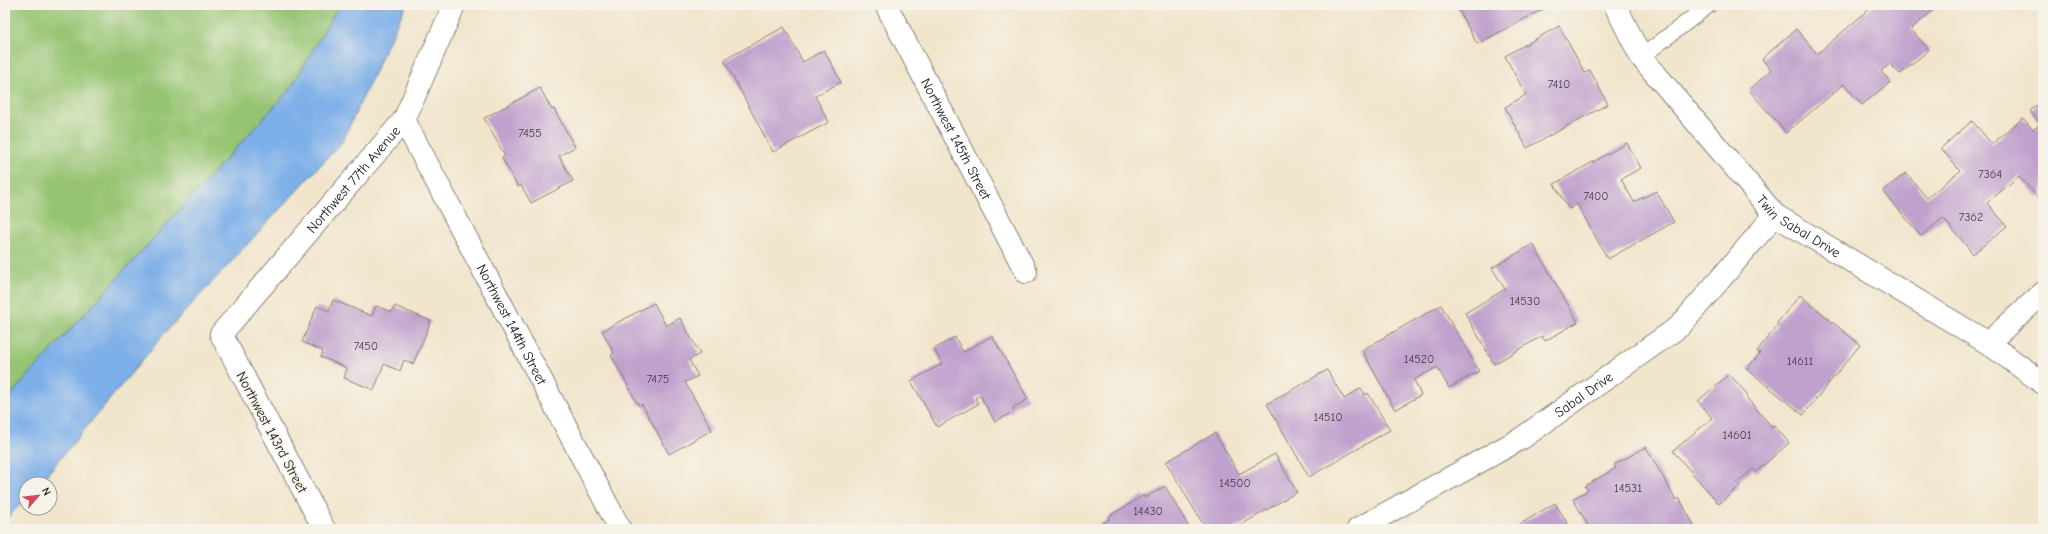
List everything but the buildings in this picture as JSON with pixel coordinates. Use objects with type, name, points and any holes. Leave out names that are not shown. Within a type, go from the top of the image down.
[{"type":"street","name":"Northwest 77th Avenue","points":[[221,334],[404,120],[454,5]]},
{"type":"street","name":"Northwest 145th Street","points":[[886,5],[1026,272]]},
{"type":"street","name":"Twin Sabal Drive","points":[[1614,5],[1641,57],[1775,215],[1988,343],[2043,383]]},
{"type":"street","name":"Northwest 144th Street","points":[[404,120],[620,529]]},
{"type":"street","name":"Sabal Drive","points":[[1358,529],[1522,438],[1680,326],[1775,215]]},
{"type":"street","points":[[1988,343],[2043,293]]},
{"type":"street","name":"Northwest 143rd Street","points":[[221,334],[324,529]]},
{"type":"lane","points":[[1641,57],[1709,5]]},
{"type":"green space","points":[[5,5],[339,5],[291,88],[5,401]]},
{"type":"water","points":[[339,5],[406,5],[342,142],[164,334],[46,476],[18,476],[18,507],[5,520],[5,401],[291,88]]}]
